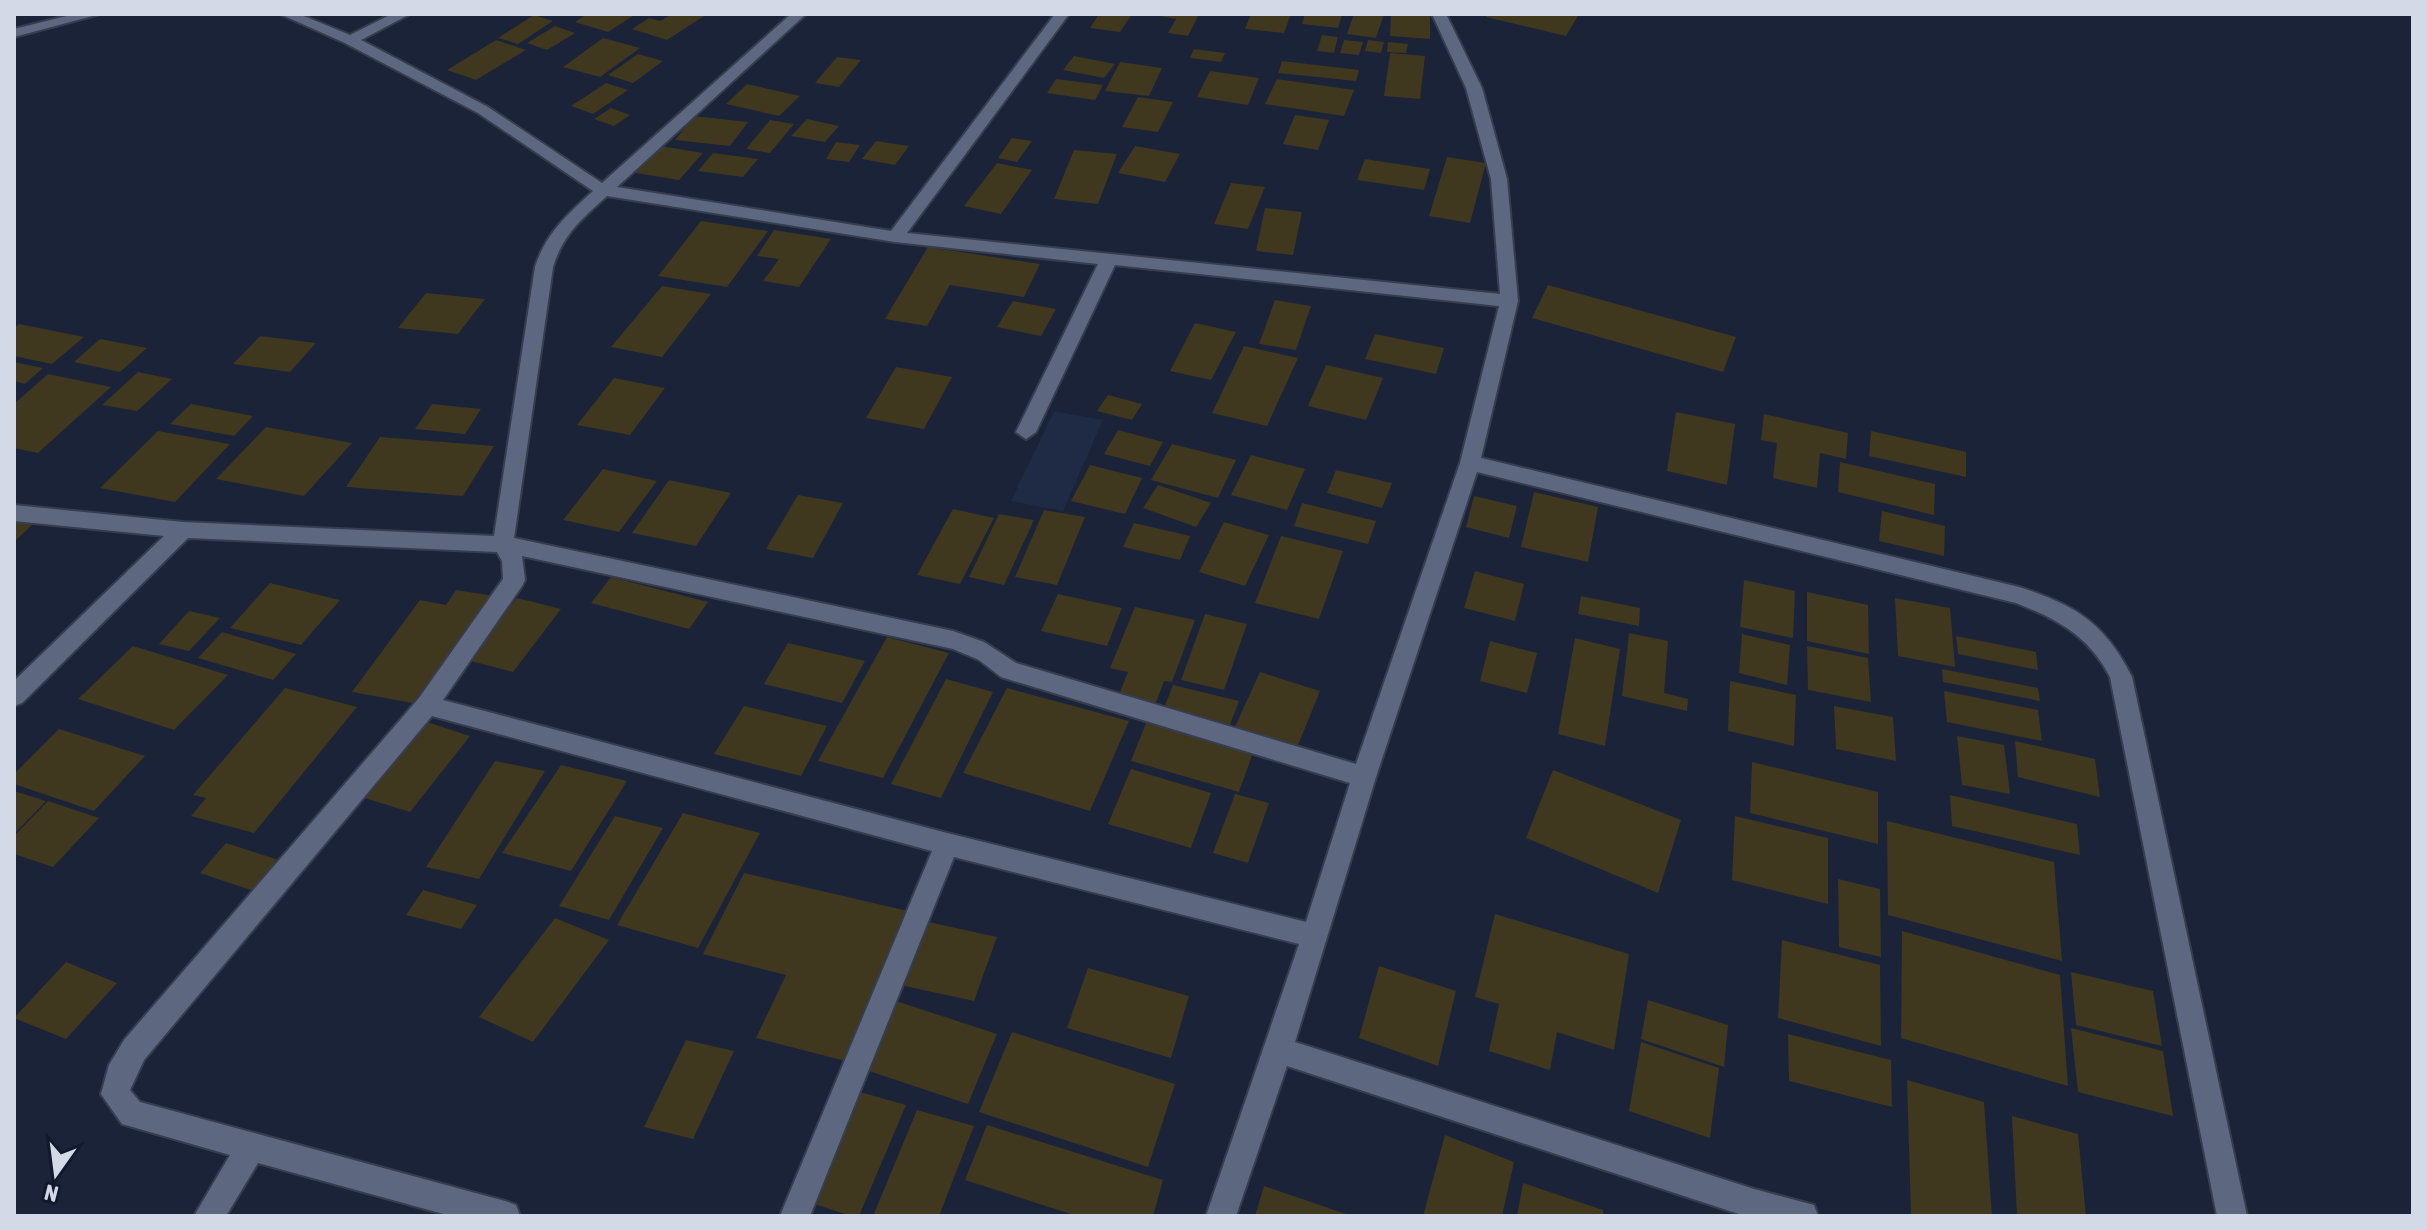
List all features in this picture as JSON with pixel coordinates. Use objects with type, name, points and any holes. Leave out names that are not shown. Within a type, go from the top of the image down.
[{"type":"street","points":[[14,33],[93,14]]},
{"type":"street","points":[[287,14],[350,40],[483,110],[602,190],[895,237],[1509,301]]},
{"type":"street","points":[[350,40],[403,14]]},
{"type":"street","points":[[505,1216],[132,1114],[115,1094],[119,1075],[134,1050],[427,705],[514,580],[513,560],[503,544],[544,267],[551,245],[563,227],[602,190],[799,14]]},
{"type":"street","points":[[895,237],[1062,14]]},
{"type":"street","points":[[1221,1216],[1279,1050],[1364,777],[1470,463],[1509,301],[1499,179],[1474,88],[1439,14]]},
{"type":"street","points":[[1026,432],[1108,261]]},
{"type":"street","points":[[1470,463],[2019,595],[2079,619],[2108,648],[2121,677],[2232,1216]]},
{"type":"street","points":[[14,513],[183,530],[503,544],[914,634],[970,643],[991,654],[1009,670],[1364,777]]},
{"type":"street","points":[[14,696],[183,530]]},
{"type":"street","points":[[427,705],[947,844],[1314,936]]},
{"type":"street","points":[[795,1216],[947,844]]},
{"type":"street","points":[[1279,1050],[1754,1204],[1803,1216]]},
{"type":"street","points":[[209,1216],[252,1146]]},
{"type":"shaded area","points":[[1054,411],[1103,420],[1063,511],[1011,501]]},
{"type":"building","points":[[587,14],[636,14],[608,32],[575,22]]},
{"type":"building","points":[[672,14],[704,16],[667,40],[632,29],[649,18],[660,21]]},
{"type":"building","points":[[1099,14],[1132,14],[1120,32],[1090,28]]},
{"type":"building","points":[[1150,14],[1199,14],[1188,36],[1168,33],[1176,19]]},
{"type":"building","points":[[1251,14],[1291,14],[1284,33],[1245,29]]},
{"type":"building","points":[[1305,14],[1342,14],[1338,28],[1302,24]]},
{"type":"building","points":[[1354,14],[1384,14],[1376,38],[1347,34]]},
{"type":"building","points":[[1391,14],[1430,15],[1430,39],[1390,36]]},
{"type":"building","points":[[1488,14],[1579,14],[1566,36],[1486,17]]},
{"type":"building","points":[[534,15],[553,21],[518,44],[498,38]]},
{"type":"building","points":[[555,26],[575,33],[547,50],[527,43]]},
{"type":"building","points":[[1322,35],[1338,37],[1334,53],[1317,51]]},
{"type":"building","points":[[603,38],[640,48],[600,77],[563,67]]},
{"type":"building","points":[[496,40],[526,50],[476,80],[447,70]]},
{"type":"building","points":[[1344,40],[1363,42],[1359,55],[1340,53]]},
{"type":"building","points":[[1368,40],[1384,42],[1381,53],[1365,51]]},
{"type":"building","points":[[1388,42],[1408,44],[1406,53],[1387,52]]},
{"type":"building","points":[[1194,49],[1225,53],[1221,62],[1190,58]]},
{"type":"building","points":[[1390,53],[1425,56],[1420,99],[1384,96]]},
{"type":"building","points":[[638,54],[663,61],[633,83],[608,75]]},
{"type":"building","points":[[1074,56],[1115,64],[1104,78],[1063,70]]},
{"type":"building","points":[[837,57],[861,60],[839,87],[815,83]]},
{"type":"building","points":[[1282,61],[1359,70],[1356,81],[1278,73]]},
{"type":"building","points":[[1120,62],[1162,68],[1149,96],[1105,91]]},
{"type":"building","points":[[1210,71],[1259,78],[1248,105],[1197,97]]},
{"type":"building","points":[[1056,79],[1103,85],[1095,100],[1047,93]]},
{"type":"building","points":[[1277,79],[1354,90],[1344,116],[1265,104]]},
{"type":"building","points":[[606,83],[628,90],[593,114],[571,106]]},
{"type":"building","points":[[747,84],[800,96],[779,116],[726,104]]},
{"type":"building","points":[[1138,97],[1173,102],[1158,132],[1122,127]]},
{"type":"building","points":[[611,108],[630,115],[614,126],[594,119]]},
{"type":"building","points":[[1295,115],[1329,120],[1318,150],[1283,144]]},
{"type":"building","points":[[694,116],[748,122],[730,146],[675,140]]},
{"type":"building","points":[[807,119],[839,126],[825,142],[791,136]]},
{"type":"building","points":[[770,120],[794,124],[770,153],[746,149]]},
{"type":"building","points":[[1012,138],[1032,141],[1017,162],[998,158]]},
{"type":"building","points":[[876,141],[909,146],[895,165],[862,159]]},
{"type":"building","points":[[836,142],[860,145],[849,162],[826,159]]},
{"type":"building","points":[[655,145],[703,153],[679,180],[630,172]]},
{"type":"building","points":[[1135,146],[1180,154],[1165,182],[1118,173]]},
{"type":"building","points":[[1074,150],[1117,154],[1098,204],[1054,199]]},
{"type":"building","points":[[713,153],[758,159],[743,177],[698,171]]},
{"type":"building","points":[[1447,157],[1486,163],[1470,223],[1429,216]]},
{"type":"building","points":[[1365,159],[1430,169],[1424,190],[1357,180]]},
{"type":"building","points":[[997,163],[1032,170],[1001,214],[964,206]]},
{"type":"building","points":[[1231,183],[1265,187],[1248,229],[1214,224]]},
{"type":"building","points":[[1265,208],[1302,212],[1293,255],[1256,251]]},
{"type":"building","points":[[701,221],[768,231],[727,287],[658,276]]},
{"type":"building","points":[[774,230],[831,239],[799,287],[763,281],[779,259],[757,256]]},
{"type":"building","points":[[928,247],[1040,264],[1024,297],[950,285],[927,326],[885,319]]},
{"type":"building","points":[[1548,285],[1736,337],[1723,372],[1532,318]]},
{"type":"building","points":[[662,286],[711,294],[662,357],[611,347]]},
{"type":"building","points":[[426,293],[485,299],[458,334],[398,328]]},
{"type":"building","points":[[1275,300],[1311,306],[1296,350],[1259,344]]},
{"type":"building","points":[[1013,301],[1056,309],[1041,336],[997,327]]},
{"type":"building","points":[[1195,323],[1236,332],[1211,380],[1170,371]]},
{"type":"building","points":[[19,324],[84,337],[52,364],[14,356],[14,328]]},
{"type":"building","points":[[1375,334],[1444,348],[1436,374],[1365,359]]},
{"type":"building","points":[[260,336],[316,343],[290,372],[233,364]]},
{"type":"building","points":[[100,339],[147,348],[120,372],[74,362]]},
{"type":"building","points":[[1244,346],[1298,358],[1267,426],[1212,413]]},
{"type":"building","points":[[14,362],[43,368],[25,384],[14,381]]},
{"type":"building","points":[[1326,365],[1383,378],[1366,420],[1308,406]]},
{"type":"building","points":[[896,367],[952,377],[924,429],[866,418]]},
{"type":"building","points":[[138,372],[172,379],[137,411],[102,405]]},
{"type":"building","points":[[48,374],[111,387],[38,453],[14,448],[14,404]]},
{"type":"building","points":[[614,378],[665,388],[630,435],[577,425]]},
{"type":"building","points":[[1108,395],[1142,404],[1132,420],[1097,411]]},
{"type":"building","points":[[191,404],[253,416],[234,436],[170,424]]},
{"type":"building","points":[[432,404],[481,409],[465,434],[415,429]]},
{"type":"building","points":[[1676,412],[1735,424],[1727,485],[1667,471]]},
{"type":"building","points":[[1764,414],[1848,433],[1846,459],[1820,453],[1817,488],[1773,478],[1777,443],[1761,440]]},
{"type":"building","points":[[266,427],[352,443],[304,496],[216,479]]},
{"type":"building","points":[[1118,430],[1163,442],[1150,466],[1104,454]]},
{"type":"building","points":[[158,431],[230,444],[175,502],[100,488]]},
{"type":"building","points":[[1871,431],[1966,452],[1966,477],[1869,456]]},
{"type":"building","points":[[380,437],[494,446],[463,496],[346,487]]},
{"type":"building","points":[[1172,444],[1236,460],[1218,498],[1151,480]]},
{"type":"building","points":[[1251,455],[1305,469],[1287,510],[1231,495]]},
{"type":"building","points":[[1840,462],[1935,484],[1934,515],[1838,492]]},
{"type":"building","points":[[1090,465],[1142,478],[1125,514],[1071,501]]},
{"type":"building","points":[[603,469],[657,481],[619,532],[563,520]]},
{"type":"building","points":[[1336,470],[1392,483],[1382,508],[1327,493]]},
{"type":"building","points":[[669,480],[731,493],[696,546],[632,533]]},
{"type":"building","points":[[1158,485],[1211,503],[1196,527],[1143,508]]},
{"type":"building","points":[[1534,492],[1598,507],[1588,562],[1521,547]]},
{"type":"building","points":[[798,495],[843,503],[813,558],[766,549]]},
{"type":"building","points":[[1474,496],[1517,506],[1509,538],[1466,527]]},
{"type":"building","points":[[1302,503],[1376,521],[1368,544],[1294,526]]},
{"type":"building","points":[[953,509],[994,518],[960,584],[917,575]]},
{"type":"building","points":[[1044,510],[1085,517],[1057,585],[1015,577]]},
{"type":"building","points":[[1882,511],[1945,526],[1944,556],[1879,541]]},
{"type":"building","points":[[999,514],[1034,520],[1004,585],[969,577]]},
{"type":"building","points":[[14,520],[33,524],[14,542]]},
{"type":"building","points":[[1224,522],[1269,535],[1245,586],[1199,572]]},
{"type":"building","points":[[1134,523],[1190,536],[1180,560],[1123,547]]},
{"type":"building","points":[[1281,536],[1343,551],[1319,619],[1255,603]]},
{"type":"building","points":[[1475,571],[1524,584],[1515,621],[1464,608]]},
{"type":"building","points":[[611,577],[708,602],[689,629],[591,603]]},
{"type":"building","points":[[1744,580],[1795,591],[1793,638],[1740,627]]},
{"type":"building","points":[[270,583],[340,600],[301,645],[230,628]]},
{"type":"building","points":[[456,590],[494,596],[418,704],[352,692],[420,600],[446,605]]},
{"type":"building","points":[[1807,592],[1868,605],[1869,654],[1807,641]]},
{"type":"building","points":[[1058,594],[1122,608],[1107,646],[1041,631]]},
{"type":"building","points":[[1581,596],[1640,608],[1639,626],[1578,614]]},
{"type":"building","points":[[517,598],[561,609],[513,672],[467,660]]},
{"type":"building","points":[[1895,598],[1950,608],[1955,667],[1898,656]]},
{"type":"building","points":[[1135,607],[1195,620],[1172,682],[1164,681],[1155,705],[1118,697],[1128,672],[1110,668]]},
{"type":"building","points":[[189,611],[220,618],[189,651],[159,644]]},
{"type":"building","points":[[1205,614],[1247,624],[1224,690],[1181,680]]},
{"type":"building","points":[[222,632],[296,654],[273,680],[198,658]]},
{"type":"building","points":[[1629,633],[1668,641],[1664,693],[1688,699],[1687,711],[1622,696]]},
{"type":"building","points":[[1742,634],[1790,645],[1787,685],[1739,673]]},
{"type":"building","points":[[1956,636],[2036,652],[2038,670],[1958,654]]},
{"type":"building","points":[[887,637],[949,653],[883,778],[818,761]]},
{"type":"building","points":[[1575,638],[1620,649],[1605,746],[1558,734]]},
{"type":"building","points":[[1490,641],[1537,653],[1527,693],[1480,681]]},
{"type":"building","points":[[788,643],[865,661],[842,703],[764,684]]},
{"type":"building","points":[[133,646],[228,675],[174,730],[78,699]]},
{"type":"building","points":[[1807,646],[1868,658],[1871,702],[1808,690]]},
{"type":"building","points":[[1942,669],[2038,688],[2040,701],[1943,682]]},
{"type":"building","points":[[1260,672],[1320,691],[1296,750],[1233,731]]},
{"type":"building","points":[[946,679],[993,692],[941,798],[891,784]]},
{"type":"building","points":[[1730,681],[1796,695],[1794,746],[1728,731]]},
{"type":"building","points":[[1173,685],[1239,701],[1228,730],[1162,713]]},
{"type":"building","points":[[285,688],[357,707],[254,833],[191,816],[206,798],[193,795]]},
{"type":"building","points":[[1007,688],[1129,721],[1090,811],[963,773]]},
{"type":"building","points":[[1944,691],[2038,710],[2042,741],[1947,722]]},
{"type":"building","points":[[744,706],[827,726],[801,776],[714,754]]},
{"type":"building","points":[[1834,706],[1893,717],[1896,761],[1836,749]]},
{"type":"building","points":[[421,720],[470,736],[410,812],[358,796]]},
{"type":"building","points":[[1146,723],[1253,753],[1239,792],[1131,761]]},
{"type":"building","points":[[59,729],[145,756],[94,811],[14,784],[14,774]]},
{"type":"building","points":[[1957,736],[2004,745],[2010,794],[1962,785]]},
{"type":"building","points":[[2015,741],[2095,759],[2100,797],[2018,777]]},
{"type":"building","points":[[495,761],[545,771],[479,879],[426,867]]},
{"type":"building","points":[[1752,762],[1878,792],[1878,844],[1750,813]]},
{"type":"building","points":[[561,765],[627,781],[571,871],[502,853]]},
{"type":"building","points":[[1131,769],[1211,793],[1191,848],[1108,824]]},
{"type":"building","points":[[1553,770],[1681,820],[1658,893],[1526,838]]},
{"type":"building","points":[[14,791],[46,801],[14,834]]},
{"type":"building","points":[[1235,794],[1269,803],[1248,863],[1213,853]]},
{"type":"building","points":[[1950,795],[2077,824],[2080,855],[1952,826]]},
{"type":"building","points":[[48,801],[99,818],[53,867],[14,854],[14,836]]},
{"type":"building","points":[[683,813],[760,833],[698,948],[617,925]]},
{"type":"building","points":[[615,816],[663,828],[609,920],[559,906]]},
{"type":"building","points":[[1735,816],[1828,838],[1828,904],[1732,880]]},
{"type":"building","points":[[1887,821],[2054,862],[2062,961],[1888,915]]},
{"type":"building","points":[[226,843],[285,862],[260,893],[200,873]]},
{"type":"building","points":[[744,873],[908,911],[845,1061],[756,1038],[786,975],[703,954]]},
{"type":"building","points":[[1838,879],[1880,889],[1881,957],[1839,947]]},
{"type":"building","points":[[423,890],[477,905],[461,929],[406,915]]},
{"type":"building","points":[[1495,914],[1629,954],[1614,1050],[1557,1032],[1550,1070],[1489,1051],[1499,1004],[1475,997]]},
{"type":"building","points":[[555,918],[609,940],[533,1042],[479,1017]]},
{"type":"building","points":[[924,921],[997,937],[974,1001],[900,985]]},
{"type":"building","points":[[1902,931],[2060,975],[2068,1086],[1901,1038]]},
{"type":"building","points":[[1782,940],[1880,965],[1881,1046],[1778,1018]]},
{"type":"building","points":[[66,962],[117,983],[66,1039],[14,1018]]},
{"type":"building","points":[[1379,966],[1456,991],[1438,1066],[1359,1038]]},
{"type":"building","points":[[1088,968],[1189,996],[1171,1058],[1067,1028]]},
{"type":"building","points":[[2071,972],[2153,991],[2162,1046],[2076,1025]]},
{"type":"building","points":[[1648,1000],[1728,1025],[1724,1067],[1641,1039]]},
{"type":"building","points":[[896,1001],[997,1034],[968,1104],[863,1069]]},
{"type":"building","points":[[2071,1028],[2163,1051],[2173,1116],[2078,1092]]},
{"type":"building","points":[[1012,1032],[1175,1084],[1148,1167],[979,1112]]},
{"type":"building","points":[[1788,1034],[1891,1060],[1892,1107],[1789,1081]]},
{"type":"building","points":[[686,1040],[734,1051],[693,1139],[644,1127]]},
{"type":"building","points":[[1641,1042],[1719,1068],[1710,1138],[1629,1111]]},
{"type":"building","points":[[1907,1080],[1984,1102],[1992,1216],[1911,1216]]},
{"type":"building","points":[[860,1092],[906,1105],[859,1216],[851,1216],[811,1203]]},
{"type":"building","points":[[917,1110],[974,1126],[939,1216],[873,1216]]},
{"type":"building","points":[[2012,1116],[2078,1134],[2086,1216],[2017,1216]]},
{"type":"building","points":[[987,1125],[1163,1180],[1153,1216],[1077,1216],[965,1180]]},
{"type":"building","points":[[1445,1135],[1514,1162],[1502,1216],[1423,1216]]},
{"type":"building","points":[[1523,1183],[1603,1210],[1603,1216],[1517,1216]]},
{"type":"building","points":[[1264,1186],[1349,1215],[1349,1216],[1255,1216]]}]
